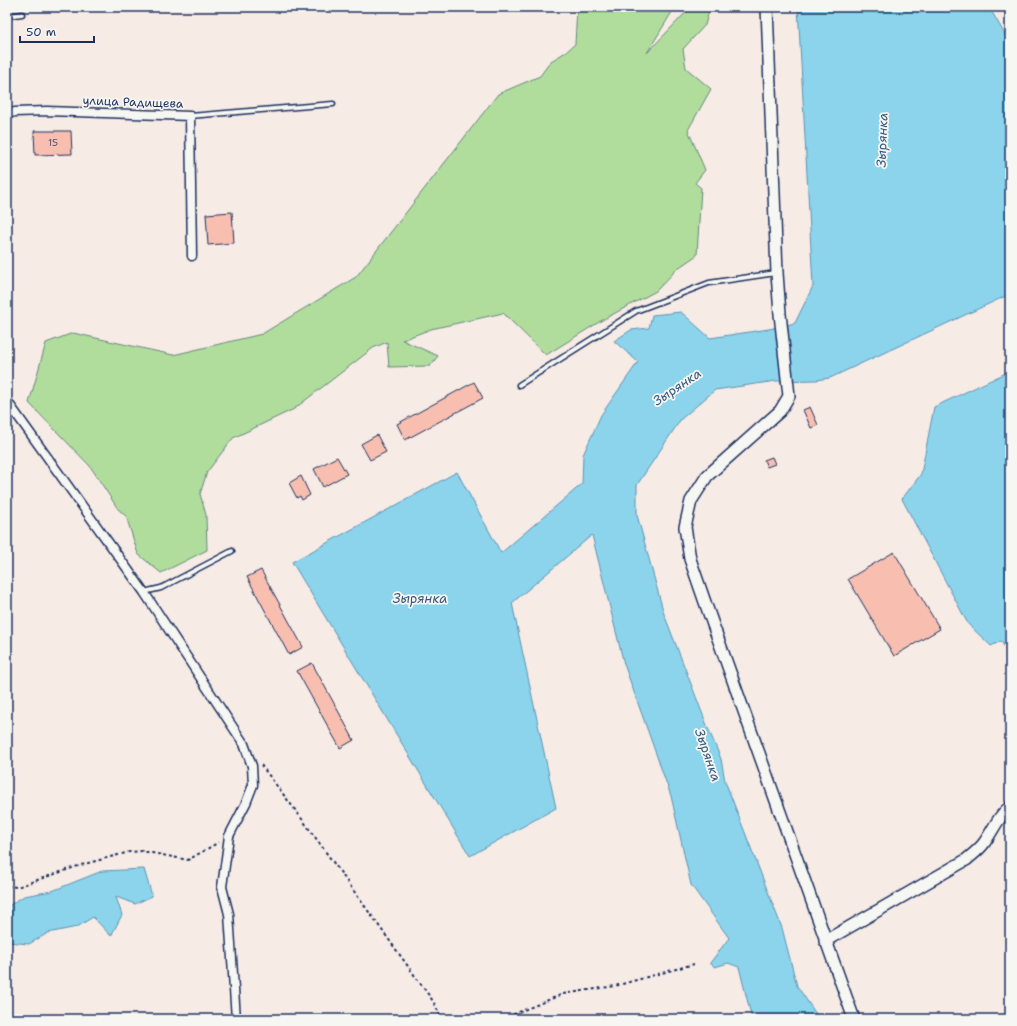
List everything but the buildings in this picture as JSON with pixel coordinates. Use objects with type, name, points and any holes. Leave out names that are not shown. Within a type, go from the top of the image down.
[{"type":"street","points":[[767,7],[777,273],[780,314],[790,396],[780,412],[707,476],[691,501],[686,527],[690,559],[854,1019]]},
{"type":"street","name":"улица Радищева","points":[[7,114],[15,112],[47,111],[190,116],[192,256]]},
{"type":"street","points":[[7,401],[144,592],[244,744],[252,766],[253,785],[246,803],[229,836],[222,887],[230,914],[236,1019]]},
{"type":"street","points":[[825,941],[966,860],[983,844],[999,818],[1010,807]]},
{"type":"lane","points":[[7,16],[22,14]]},
{"type":"lane","points":[[190,116],[333,104]]},
{"type":"lane","points":[[519,385],[636,311],[710,283],[777,273]]},
{"type":"lane","points":[[144,592],[161,588],[232,551]]},
{"type":"path","points":[[259,763],[302,820],[432,1002],[442,1019]]},
{"type":"path","points":[[7,886],[17,887],[81,865],[129,852],[142,851],[188,860],[229,836]]},
{"type":"path","points":[[502,1019],[563,994],[615,986],[694,964]]},
{"type":"green space","points":[[577,7],[675,7],[647,53],[691,7],[710,7],[705,25],[683,49],[686,68],[711,89],[688,130],[705,170],[695,183],[701,188],[697,255],[678,268],[656,291],[604,319],[546,355],[503,313],[431,329],[402,340],[438,356],[430,366],[389,367],[387,342],[373,348],[294,409],[233,438],[207,472],[200,494],[206,515],[207,550],[161,573],[138,554],[126,516],[118,509],[90,466],[29,403],[46,343],[73,333],[173,355],[262,334],[356,277],[498,94],[540,76],[551,61],[566,52],[575,44]]},
{"type":"water","name":"Зырянка","points":[[798,7],[989,7],[1010,43],[1010,294],[830,378],[816,380],[776,381],[715,390],[681,419],[637,485],[637,515],[664,614],[721,759],[725,781],[782,928],[797,986],[816,1014],[817,1019],[752,1019],[739,967],[728,963],[715,967],[710,963],[729,938],[691,885],[671,796],[624,664],[592,535],[512,603],[556,808],[470,856],[292,562],[457,472],[501,553],[582,484],[583,455],[601,415],[638,362],[614,341],[631,330],[649,328],[652,315],[681,312],[710,338],[769,329],[795,323],[813,286]]},
{"type":"water","points":[[1010,371],[1010,656],[1001,641],[991,646],[968,624],[902,499],[921,474],[934,407]]},
{"type":"water","points":[[144,869],[152,896],[135,904],[116,897],[122,915],[111,936],[93,917],[77,927],[48,933],[29,944],[7,942],[7,909],[11,904],[24,896],[52,891],[102,871]]}]
